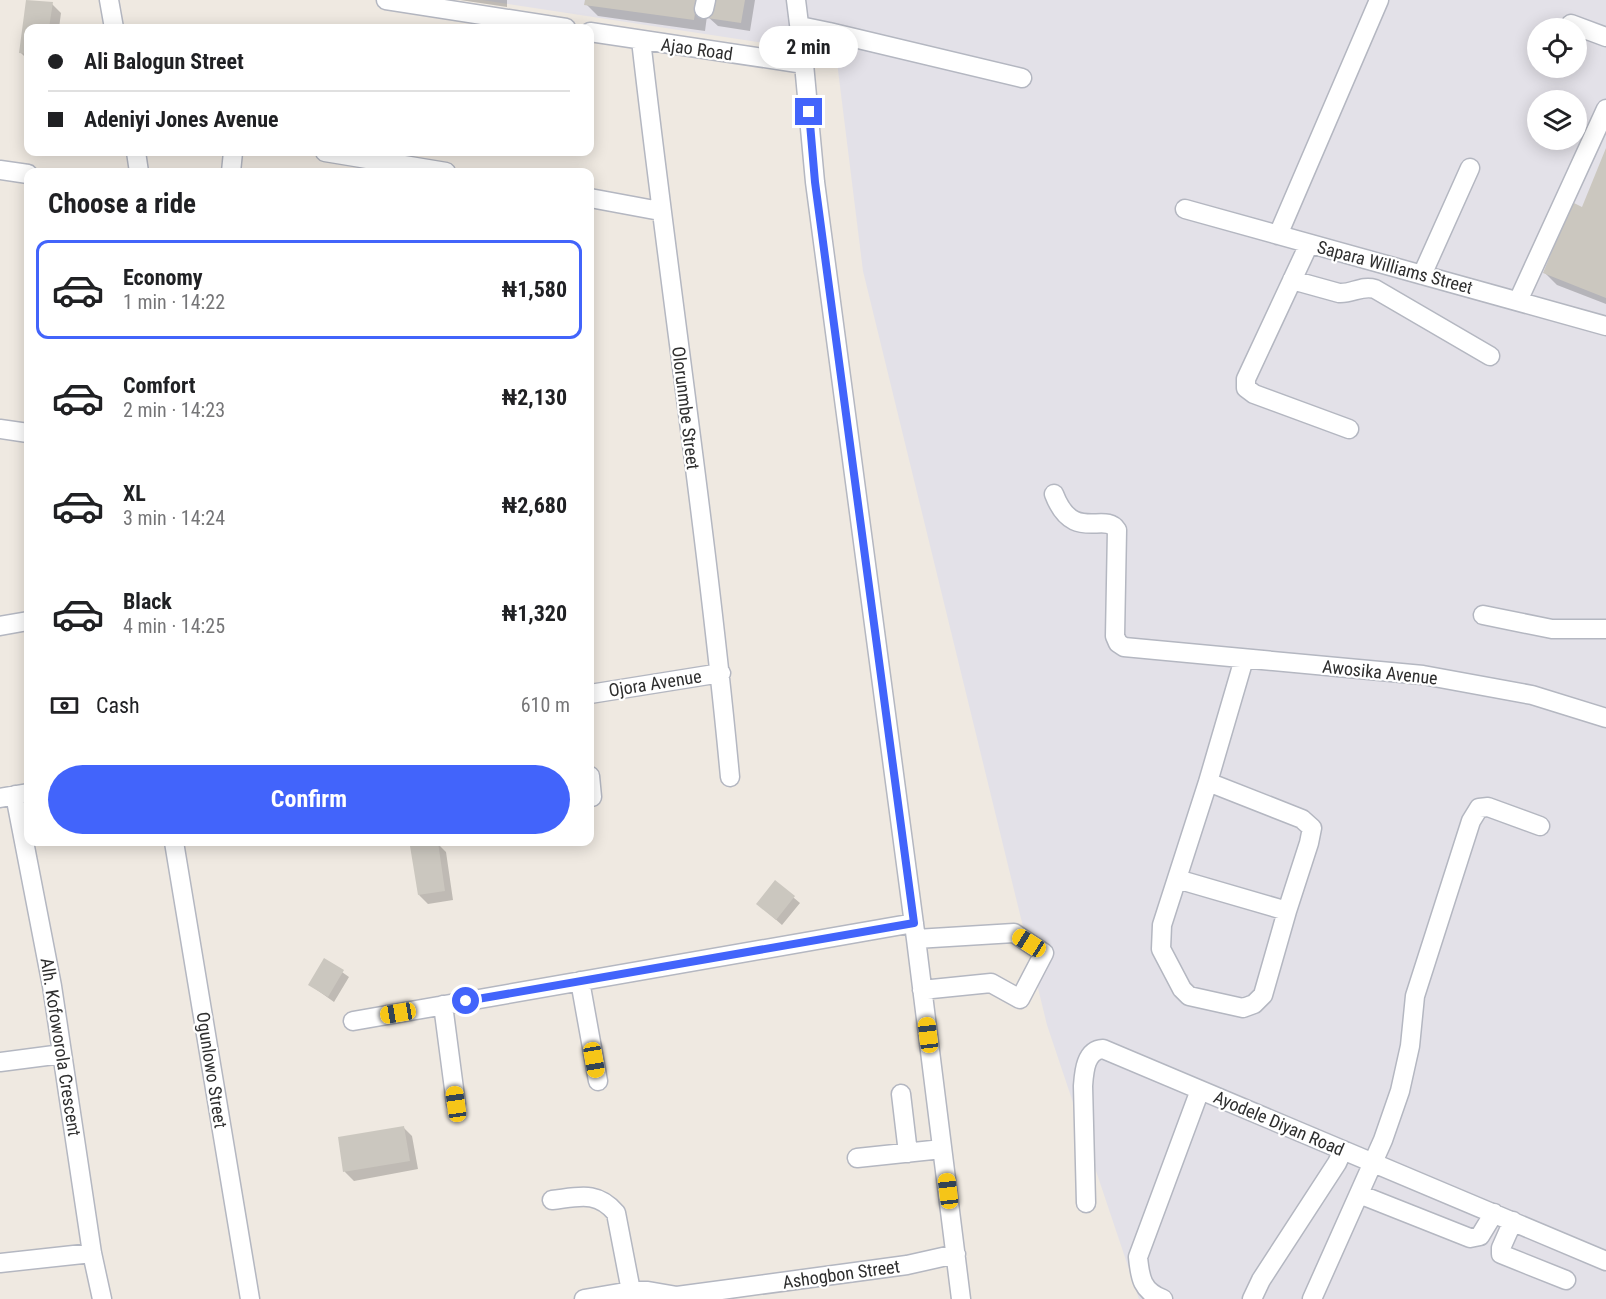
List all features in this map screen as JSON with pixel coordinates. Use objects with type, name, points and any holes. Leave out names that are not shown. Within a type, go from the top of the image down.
[{"type":"street","points":[[109,0],[113,24]]},
{"type":"street","points":[[386,0],[540,24]]},
{"type":"street","points":[[796,0],[817,194],[915,931],[961,1299]]},
{"type":"street","points":[[1278,235],[1379,0]]},
{"type":"street","points":[[800,26],[1022,78]]},
{"type":"street","points":[[1587,30],[1606,37]]},
{"type":"street","name":"Ajao Road","points":[[594,33],[804,64]]},
{"type":"street","name":"Olorunmbe Street","points":[[640,40],[660,211],[721,673],[730,777]]},
{"type":"street","points":[[1518,301],[1606,109]]},
{"type":"street","points":[[342,156],[395,168]]},
{"type":"street","points":[[1422,275],[1470,168]]},
{"type":"street","points":[[0,170],[24,173]]},
{"type":"street","points":[[594,199],[660,211]]},
{"type":"street","name":"Sapara Williams Street","points":[[1185,209],[1606,326]]},
{"type":"street","points":[[1310,244],[1246,379],[1246,388],[1254,394],[1349,429]]},
{"type":"street","points":[[1292,280],[1346,294],[1367,287],[1375,289],[1490,356]]},
{"type":"street","points":[[0,429],[24,432]]},
{"type":"street","name":"Awosika Avenue","points":[[1054,494],[1064,515],[1074,522],[1086,525],[1109,524],[1115,526],[1117,530],[1116,636],[1118,643],[1124,647],[1423,675],[1532,695],[1606,718]]},
{"type":"street","points":[[1483,615],[1552,629],[1606,629]]},
{"type":"street","points":[[0,626],[24,622]]},
{"type":"street","points":[[1208,782],[1302,819],[1312,828],[1263,995],[1254,1004],[1243,1008],[1189,996],[1182,989],[1161,949],[1162,925],[1208,782],[1244,659]]},
{"type":"street","name":"Ojora Avenue","points":[[594,693],[721,673]]},
{"type":"street","name":"Alh. Kofoworola Crescent","points":[[15,795],[24,841]]},
{"type":"street","points":[[1312,1299],[1374,1164],[1400,1091],[1410,1046],[1415,996],[1472,821],[1479,808],[1488,807],[1540,826]]},
{"type":"street","name":"Alh. Kofoworola Crescent","points":[[25,846],[52,986],[92,1252],[102,1299]]},
{"type":"street","name":"Ogunlowo Street","points":[[175,846],[250,1299]]},
{"type":"street","points":[[1177,879],[1287,911]]},
{"type":"street","points":[[353,1021],[580,981],[915,931],[1014,933],[1044,953],[1020,999],[991,983],[922,990]]},
{"type":"street","points":[[580,981],[597,1081]]},
{"type":"street","points":[[443,1005],[456,1104]]},
{"type":"street","name":"Ayodele Diyan Road","points":[[1086,1203],[1084,1067],[1091,1055],[1102,1049],[1606,1261]]},
{"type":"street","points":[[0,1062],[62,1054]]},
{"type":"street","points":[[1163,1299],[1153,1295],[1140,1280],[1138,1257],[1200,1090]]},
{"type":"street","points":[[901,1094],[908,1153]]},
{"type":"street","points":[[857,1158],[942,1149]]},
{"type":"street","points":[[1252,1299],[1261,1280],[1337,1163],[1343,1150]]},
{"type":"street","points":[[1359,1194],[1470,1238],[1480,1236],[1494,1213]]},
{"type":"street","points":[[552,1200],[591,1196],[610,1205],[616,1213],[631,1291]]},
{"type":"street","points":[[1513,1221],[1501,1248],[1501,1254],[1566,1280]]},
{"type":"street","points":[[0,1263],[92,1252]]},
{"type":"street","name":"Ashogbon Street","points":[[584,1299],[631,1291],[648,1291],[678,1298],[907,1265],[956,1254]]},
{"type":"shaded area","points":[[482,0],[1606,0],[1606,1299],[1139,1299],[1047,1025],[863,271],[836,54]]},
{"type":"building","points":[[26,0],[53,2],[50,24],[24,24],[24,54],[19,53]]},
{"type":"building","points":[[585,0],[697,0],[694,20],[584,5]]},
{"type":"building","points":[[710,0],[745,0],[741,23],[707,18]]},
{"type":"building","points":[[1606,148],[1606,298],[1543,273],[1572,202],[1582,207]]},
{"type":"building","points":[[410,846],[439,846],[445,891],[418,895]]},
{"type":"building","points":[[775,880],[795,896],[776,920],[756,904]]},
{"type":"building","points":[[324,958],[344,970],[328,997],[308,985]]},
{"type":"building","points":[[404,1126],[410,1161],[343,1172],[338,1137]]},
{"type":"route","points":[[466,1001],[914,923],[815,182],[809,112]]}]
